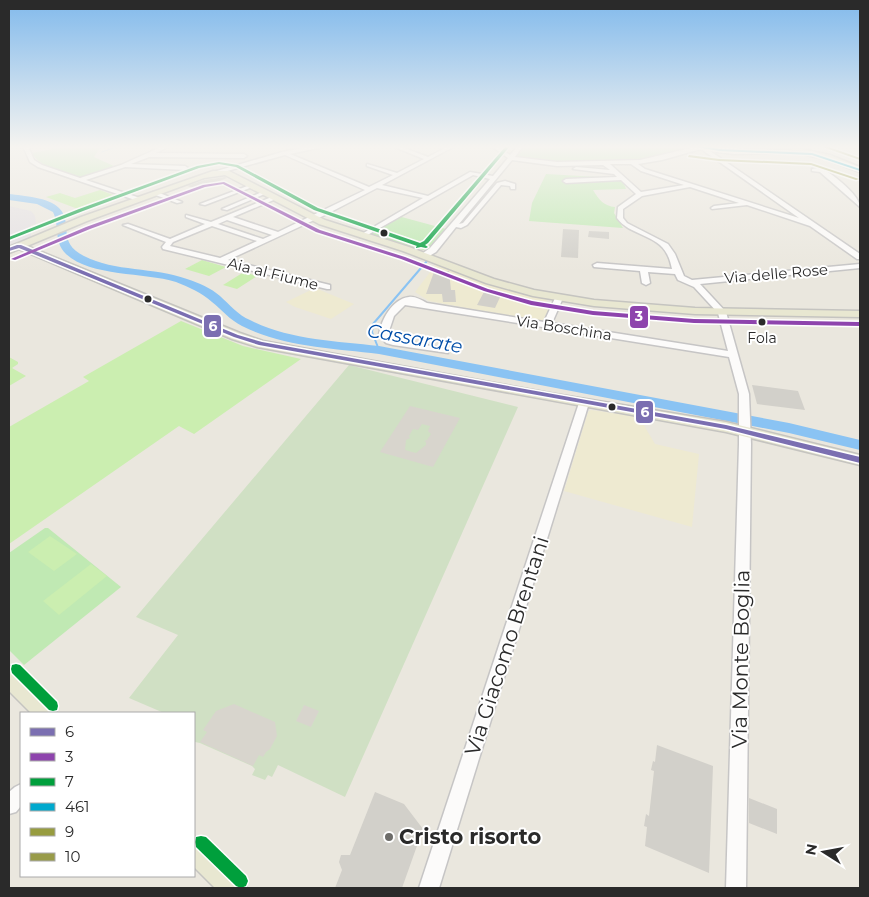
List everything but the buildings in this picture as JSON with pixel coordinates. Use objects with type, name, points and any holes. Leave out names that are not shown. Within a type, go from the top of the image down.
[{"type":"main road","points":[[9,250],[71,224],[171,188]]},
{"type":"main road","points":[[255,188],[312,218],[490,281],[559,298],[631,306],[722,312],[860,314]]},
{"type":"main road","points":[[19,246],[236,336],[261,344],[584,403],[745,428],[860,460]]},
{"type":"main road","points":[[9,676],[45,712]]},
{"type":"main road","points":[[195,851],[234,888]]},
{"type":"street","points":[[103,188],[138,199]]},
{"type":"street","points":[[209,196],[235,188]]},
{"type":"street","points":[[203,204],[239,188]]},
{"type":"street","points":[[365,188],[370,190]]},
{"type":"street","points":[[220,261],[374,188]]},
{"type":"street","points":[[385,188],[429,198]]},
{"type":"street","points":[[362,236],[446,188]]},
{"type":"street","points":[[423,256],[433,250],[458,226],[487,188]]},
{"type":"street","points":[[458,226],[465,224],[496,188]]},
{"type":"street","points":[[633,188],[640,194]]},
{"type":"street","points":[[678,188],[640,194],[640,196],[620,208],[620,218],[630,228],[655,239],[665,246],[671,254],[682,278],[701,288],[722,312]]},
{"type":"street","points":[[696,188],[812,224]]},
{"type":"street","points":[[759,188],[860,256]]},
{"type":"street","points":[[844,188],[860,205]]},
{"type":"street","points":[[156,193],[179,202]]},
{"type":"street","points":[[225,209],[244,199],[264,193]]},
{"type":"street","points":[[126,226],[170,241],[274,198]]},
{"type":"street","points":[[714,208],[752,204]]},
{"type":"street","points":[[188,216],[263,241]]},
{"type":"street","points":[[226,217],[277,234]]},
{"type":"street","points":[[434,260],[462,228],[458,226]]},
{"type":"street","name":"Aia al Fiume","points":[[170,241],[166,248],[327,287]]},
{"type":"street","points":[[845,247],[859,246]]},
{"type":"street","points":[[597,264],[678,272]]},
{"type":"street","name":"Via delle Rose","points":[[692,282],[860,266]]},
{"type":"street","points":[[644,270],[646,283]]},
{"type":"street","points":[[547,325],[559,298]]},
{"type":"street","name":"Via Boschina","points":[[445,351],[389,341],[383,335],[384,324],[399,304],[409,299],[414,299],[424,305],[734,355]]},
{"type":"street","name":"Via Monte Boglia","points":[[722,312],[744,394],[745,411],[736,888]]},
{"type":"street","name":"Via Giacomo Brentani","points":[[429,888],[584,403]]},
{"type":"street","points":[[9,805],[20,794]]},
{"type":"shaded area","points":[[9,206],[31,211],[35,216],[36,224],[31,225],[31,237],[9,246]]},
{"type":"shaded area","points":[[437,263],[490,284],[547,299],[546,303],[552,304],[545,320],[540,322],[429,301],[415,292]]},
{"type":"shaded area","points":[[315,288],[354,304],[331,319],[286,302]]},
{"type":"shaded area","points":[[410,406],[460,418],[433,467],[380,452]],"holes":[[[422,424],[430,426],[428,431],[431,434],[424,441],[426,445],[416,453],[405,450],[406,440],[410,438],[409,436],[413,429],[418,430]]]},
{"type":"shaded area","points":[[591,410],[639,417],[655,444],[699,454],[692,527],[564,491],[588,412]]},
{"type":"shaded area","points":[[234,704],[275,722],[277,736],[270,749],[263,757],[259,755],[253,766],[200,742],[207,732],[203,730],[216,711]]},
{"type":"shaded area","points":[[304,705],[319,711],[311,727],[296,721]]},
{"type":"green space","points":[[539,188],[626,189],[593,190],[602,202],[615,207],[614,213],[623,228],[529,221],[532,203]]},
{"type":"green space","points":[[100,190],[116,196],[78,209],[46,197],[60,193],[75,198]]},
{"type":"green space","points":[[398,216],[446,229],[431,247],[423,250],[369,234]]},
{"type":"green space","points":[[202,260],[226,267],[209,276],[185,269]]},
{"type":"green space","points":[[244,272],[257,276],[237,289],[223,285]]},
{"type":"green space","points":[[181,321],[243,346],[301,359],[194,434],[179,426],[9,544],[9,427],[89,381],[83,377]]},
{"type":"green space","points":[[9,357],[18,362],[12,368],[26,376],[9,386]]},
{"type":"green space","points":[[349,365],[518,407],[345,797],[278,765],[272,777],[268,775],[265,780],[252,775],[255,769],[252,766],[195,742],[195,712],[162,712],[129,698],[178,635],[136,617]]},
{"type":"green space","points":[[45,528],[48,528],[121,587],[24,665],[9,650],[9,553]]},
{"type":"green space","points":[[50,536],[77,554],[54,571],[28,552]]},
{"type":"green space","points":[[91,564],[107,576],[59,615],[43,601]]},
{"type":"waterway","name":"Cassarate","points":[[9,197],[40,202],[56,210],[59,214],[62,238],[65,245],[70,252],[79,258],[102,266],[158,274],[186,282],[207,292],[245,323],[277,335],[310,342],[379,350],[789,428],[860,445]]},
{"type":"waterway","points":[[379,350],[372,332],[373,324],[427,261]]},
{"type":"transit line","name":"7","points":[[9,239],[141,188]]},
{"type":"transit line","name":"3","points":[[13,259],[88,228],[199,188]]},
{"type":"transit line","name":"3","points":[[234,188],[318,231],[403,258],[486,290],[531,303],[593,313],[694,321],[860,324]]},
{"type":"transit line","name":"7","points":[[277,188],[316,209],[426,247]]},
{"type":"transit line","name":"7","points":[[418,247],[426,242],[472,188]]},
{"type":"transit line","name":"6","points":[[9,250],[19,246],[236,336],[261,344],[726,427],[860,460]]},
{"type":"transit line","name":"7","points":[[16,669],[53,706]]},
{"type":"transit line","name":"7","points":[[201,842],[241,881]]},
{"type":"place","name":"Fola","points":[[762,322]]},
{"type":"place","name":"Cristo risorto","points":[[389,837]]}]
